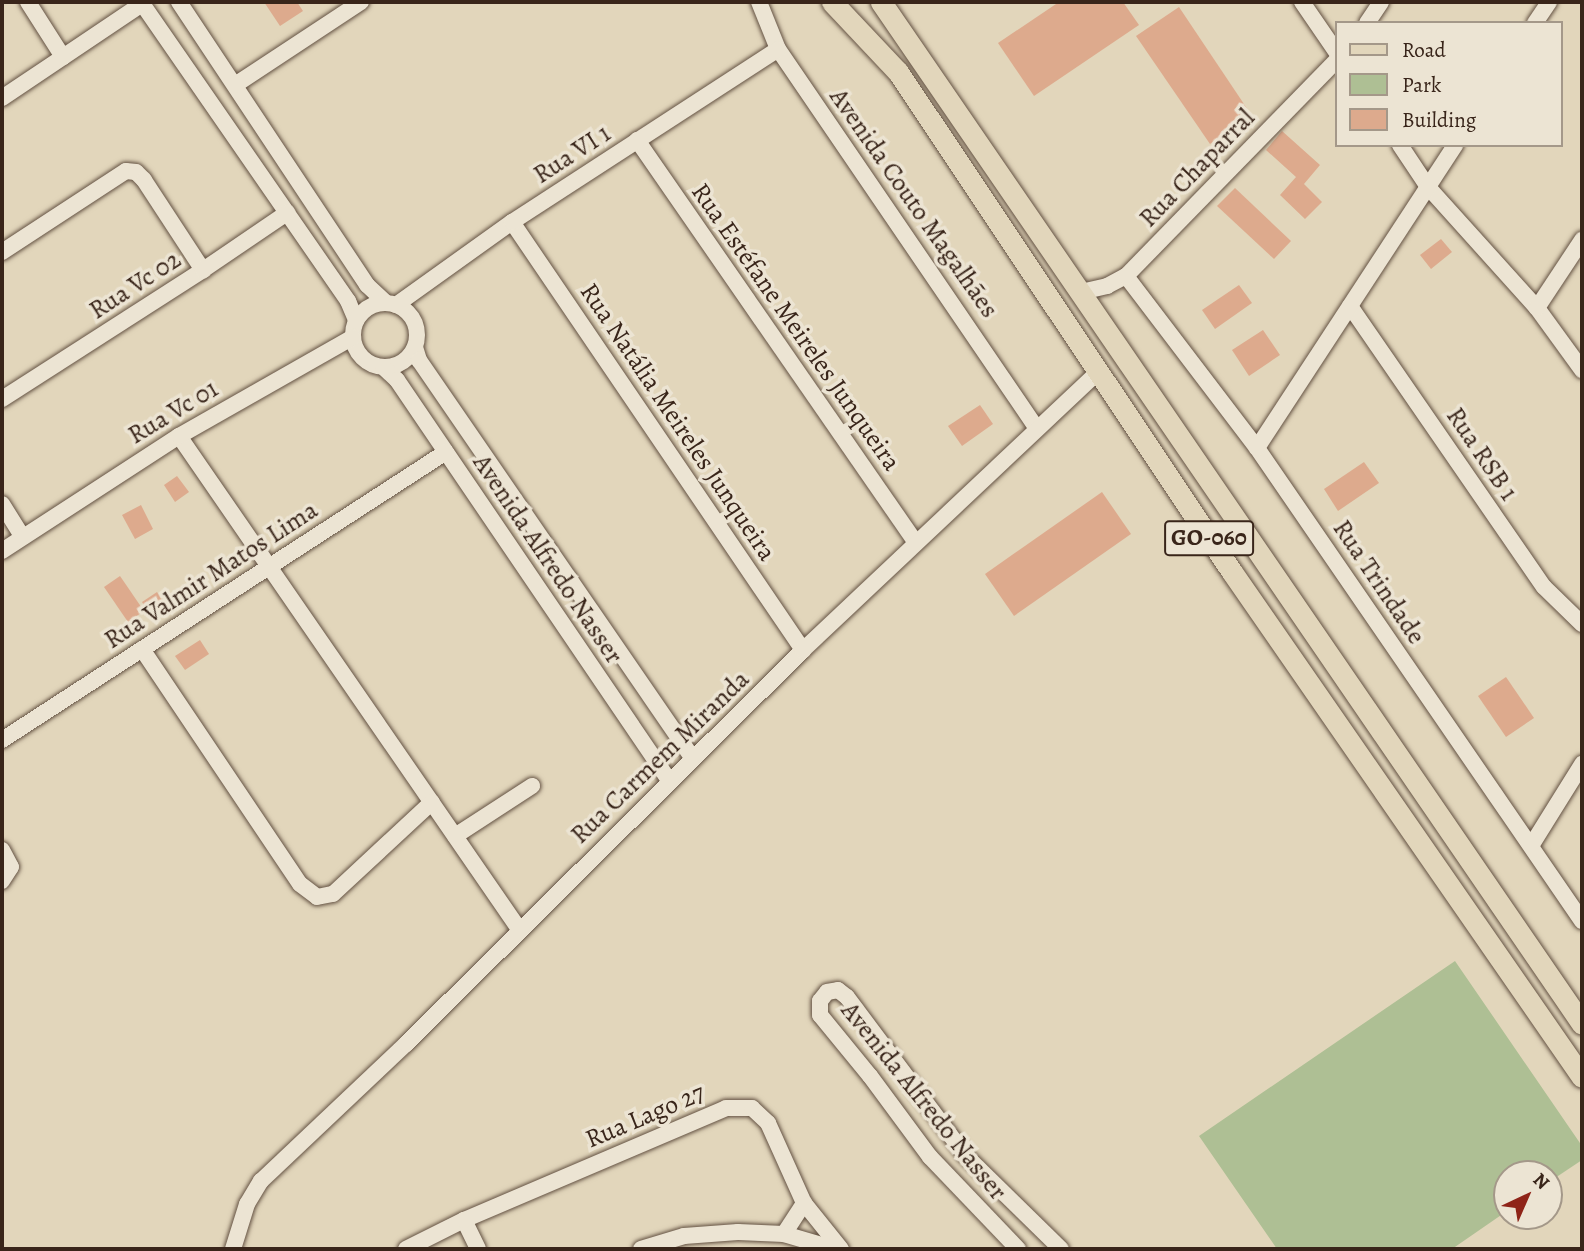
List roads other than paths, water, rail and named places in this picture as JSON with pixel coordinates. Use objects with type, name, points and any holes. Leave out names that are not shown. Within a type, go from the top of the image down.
[{"type":"main road","name":"GO-060","points":[[832,2],[898,72],[1240,584],[1582,1077]]},
{"type":"main road","name":"GO-060","points":[[881,2],[1582,1024]]},
{"type":"street","points":[[28,2],[63,57]]},
{"type":"street","points":[[179,2],[367,285],[414,319],[417,328],[415,347],[408,358],[398,364],[383,367],[363,358],[353,337],[356,320],[366,308],[390,303]]},
{"type":"street","points":[[235,85],[362,2]]},
{"type":"street","name":"Avenida Couto Magalhães","points":[[759,2],[778,49],[1037,428]]},
{"type":"street","points":[[1302,2],[1336,52]]},
{"type":"street","points":[[1368,21],[1381,2]]},
{"type":"street","points":[[1536,21],[1549,2]]},
{"type":"street","points":[[2,98],[141,3],[304,237],[348,302],[356,320]]},
{"type":"street","name":"Rua VI 1","points":[[390,303],[778,49]]},
{"type":"street","name":"Rua Chaparral","points":[[1081,292],[1107,286],[1126,276],[1336,61]]},
{"type":"street","name":"Rua Estéfane Meireles Junqueira","points":[[637,140],[915,542]]},
{"type":"street","points":[[1401,147],[1428,187],[1537,308],[1582,370]]},
{"type":"street","points":[[1257,448],[1454,147]]},
{"type":"street","name":"Rua Vc 02","points":[[2,252],[126,171],[136,172],[144,180],[203,270],[2,400]]},
{"type":"street","points":[[203,270],[287,214]]},
{"type":"street","name":"Rua Natália Meireles Junqueira","points":[[512,222],[803,650]]},
{"type":"street","points":[[304,237],[326,223]]},
{"type":"street","points":[[1537,308],[1582,240]]},
{"type":"street","name":"Rua Trindade","points":[[1126,276],[1257,448],[1582,921]]},
{"type":"street","name":"Rua RSB 1","points":[[1350,306],[1544,587],[1582,624]]},
{"type":"street","name":"Rua Vc 01","points":[[2,551],[179,436],[353,337]]},
{"type":"street","name":"Avenida Alfredo Nasser","points":[[415,347],[419,360],[693,758]]},
{"type":"street","name":"Avenida Alfredo Nasser","points":[[383,367],[397,380],[670,782]]},
{"type":"street","name":"Rua Carmem Miranda","points":[[233,1249],[247,1204],[261,1181],[405,1044],[803,650],[1098,372]]},
{"type":"street","points":[[179,436],[519,929]]},
{"type":"street","name":"Rua Valmir Matos Lima","points":[[2,740],[446,452]]},
{"type":"street","points":[[2,504],[23,537]]},
{"type":"street","points":[[142,649],[300,884],[317,897],[333,894],[432,802]]},
{"type":"street","points":[[1531,846],[1582,764]]},
{"type":"street","points":[[455,836],[532,786]]},
{"type":"street","points":[[2,850],[11,867],[5,879]]},
{"type":"street","name":"Avenida Alfredo Nasser","points":[[1018,1249],[930,1157],[870,1076],[820,1015],[820,1001],[827,992],[838,990],[847,998],[965,1155],[1061,1249]]},
{"type":"street","name":"Rua Lago 27","points":[[406,1249],[464,1220],[726,1108],[752,1108],[768,1123],[804,1203],[841,1249]]},
{"type":"street","points":[[783,1234],[804,1203]]},
{"type":"street","points":[[464,1220],[478,1249]]},
{"type":"street","points":[[641,1249],[684,1236],[738,1232],[783,1234],[835,1249]]}]
